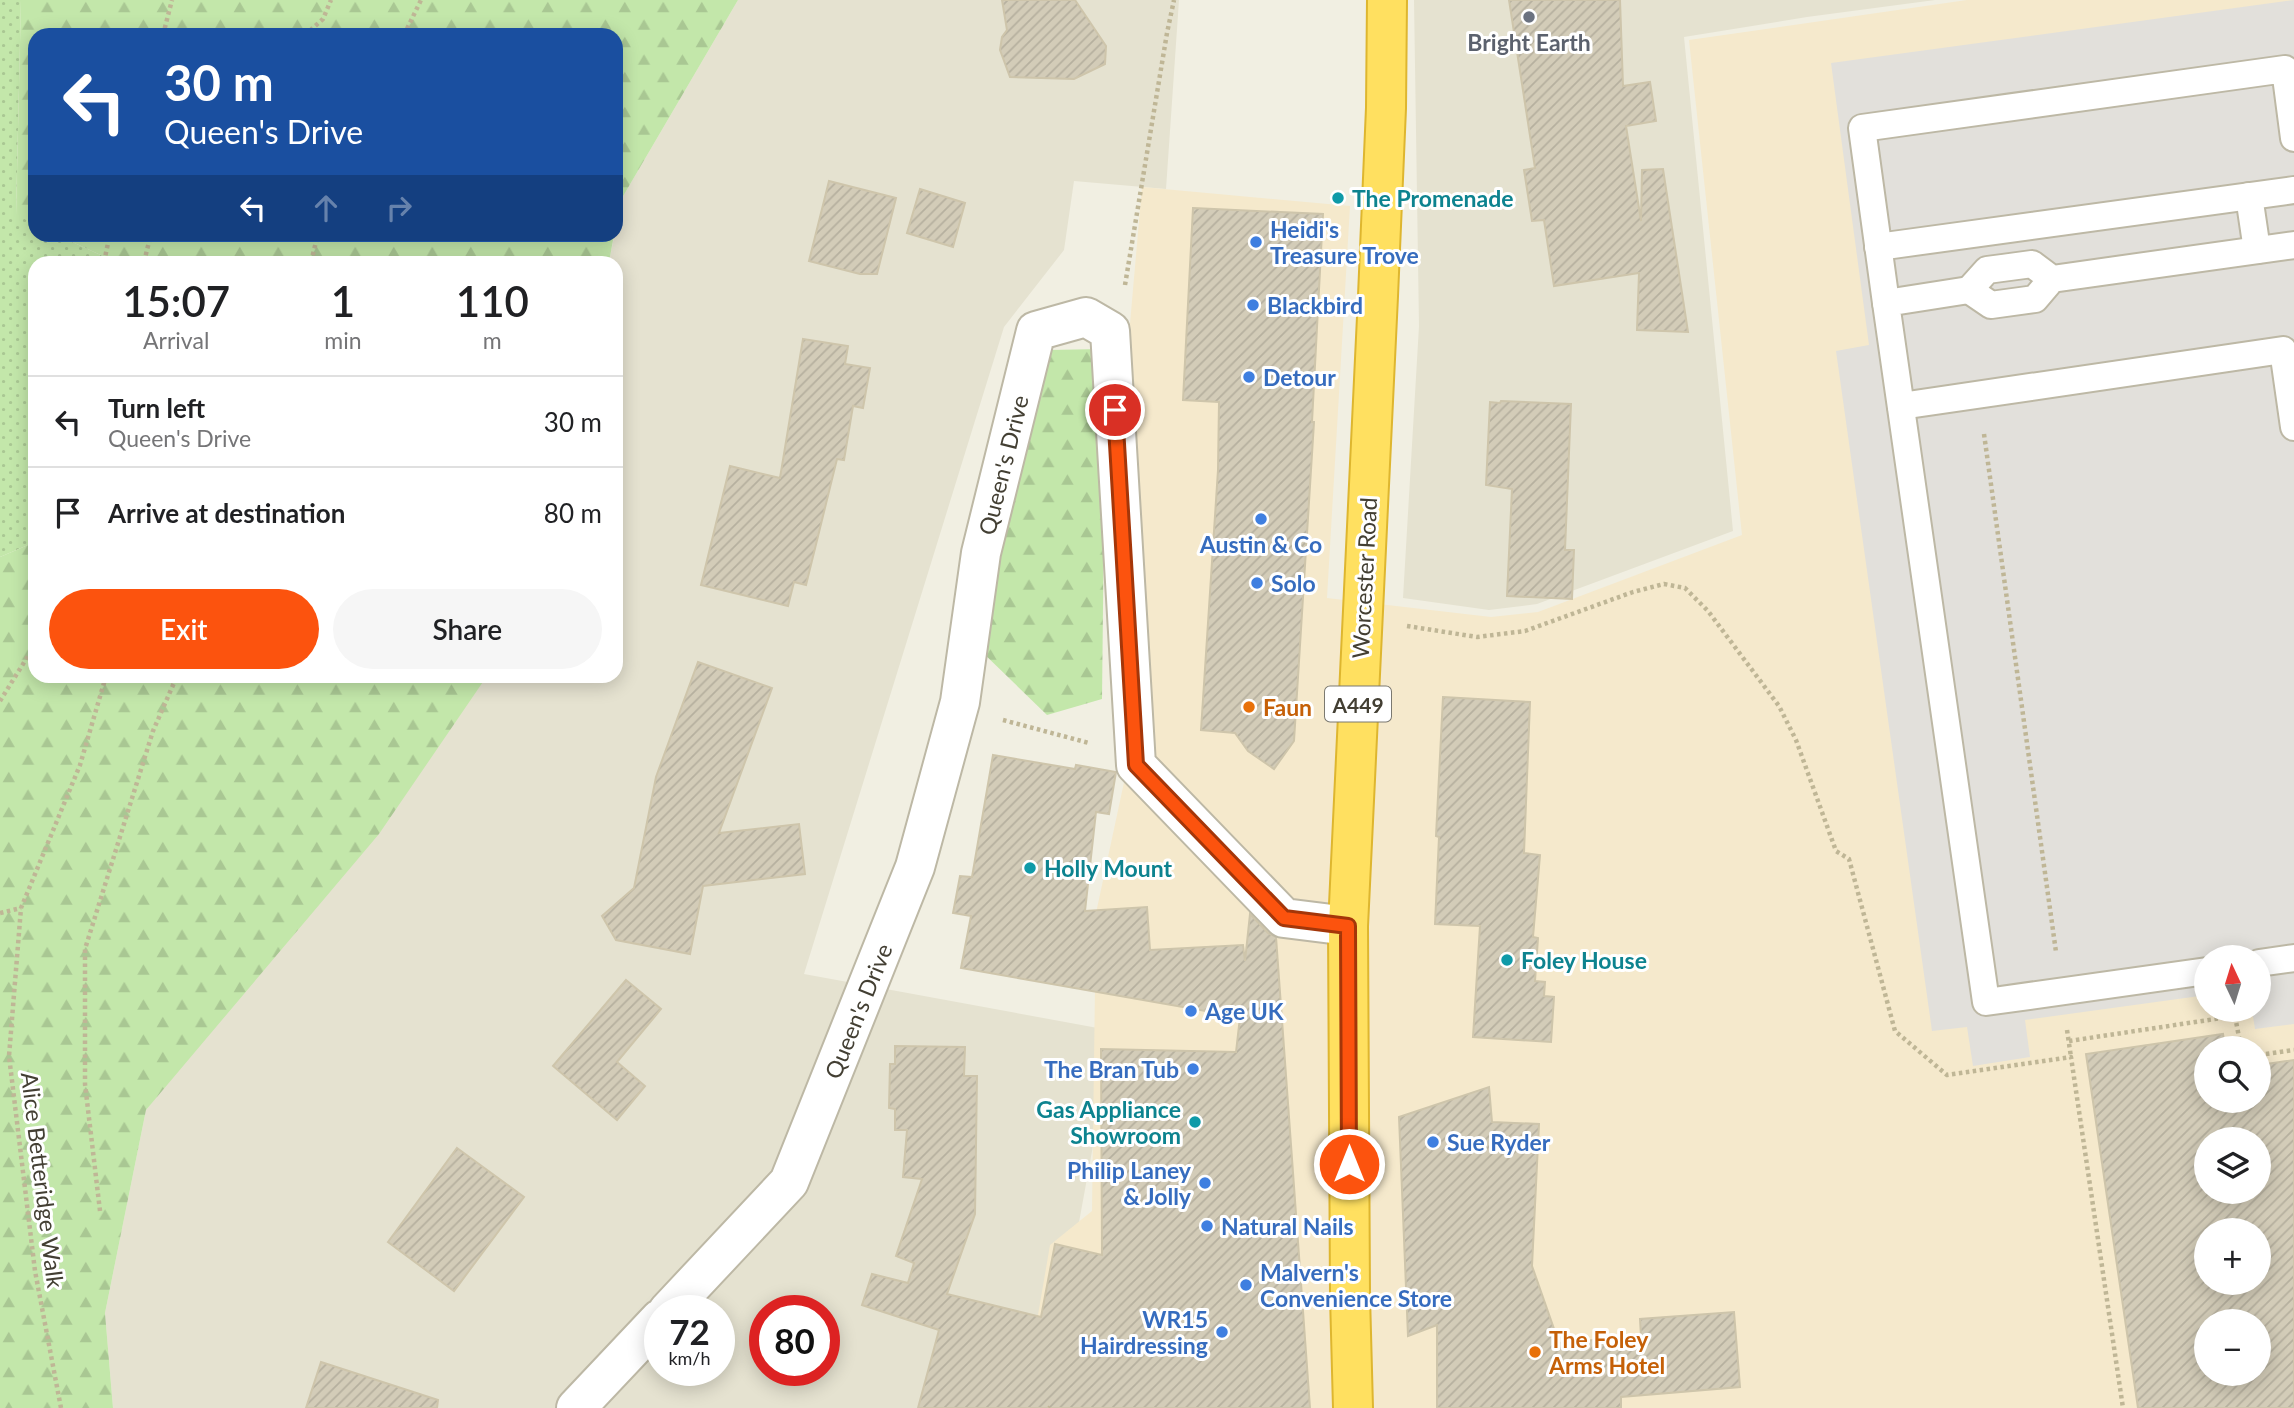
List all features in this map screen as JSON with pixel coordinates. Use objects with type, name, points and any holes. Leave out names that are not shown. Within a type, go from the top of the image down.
[{"type":"highway","name":"Worcester Road","points":[[1353,1408],[1348,926],[1385,135],[1387,0]]},
{"type":"street","name":"Queen's Drive","points":[[683,1295],[789,1182],[915,867],[960,702],[981,553],[1037,331],[1086,317],[1110,331]]},
{"type":"street","points":[[1110,331],[1136,765],[1284,918],[1348,926]]},
{"type":"street","points":[[576,1408],[644,1336]]},
{"type":"lane","points":[[2194,973],[1986,1002],[1862,128],[2284,69],[2294,138]]},
{"type":"lane","points":[[1878,247],[2294,190]]},
{"type":"lane","points":[[2249,196],[2257,250]]},
{"type":"lane","points":[[1886,303],[1969,290],[1991,305],[2035,299],[2052,279],[2294,246]]},
{"type":"lane","points":[[1901,406],[2283,350],[2294,426]]},
{"type":"lane","points":[[2272,961],[2294,958]]},
{"type":"path","points":[[165,28],[172,0]]},
{"type":"path","points":[[313,28],[323,19],[331,0]]},
{"type":"path","points":[[407,28],[421,0]]},
{"type":"path","points":[[1110,331],[1121,309],[1174,0]]},
{"type":"path","points":[[1983,427],[2057,959]]},
{"type":"path","points":[[1362,620],[1477,637],[1525,631],[1633,592],[1664,584],[1685,588],[1708,611],[1755,671],[1779,706],[1796,740],[1836,851],[1849,859],[1895,1031],[1947,1075],[2071,1057]]},
{"type":"path","points":[[0,701],[28,656]]},
{"type":"path","name":"Alice Betteridge Walk","points":[[61,1408],[35,1271],[9,1056],[22,908],[80,765],[104,683]]},
{"type":"path","points":[[100,1211],[85,1084],[86,949],[153,731],[174,683]]},
{"type":"path","points":[[960,702],[1000,719],[1118,751],[1137,751]]},
{"type":"path","points":[[0,913],[22,908]]},
{"type":"path","points":[[2068,1041],[2235,1016],[2239,1036]]},
{"type":"path","points":[[2067,1027],[2123,1408]]},
{"type":"path","points":[[2271,1053],[2294,1050]]},
{"type":"shaded area","points":[[738,0],[1179,0],[1166,189],[1074,181],[1064,250],[1004,327],[804,974],[1114,1031],[1045,1408],[113,1408],[105,1313],[146,1110],[475,683],[623,683],[623,256],[610,256],[613,242],[623,242],[623,196]]},
{"type":"shaded area","points":[[1414,0],[1935,0],[1684,37],[1733,531],[1537,604],[1489,610],[1403,598],[1419,326]]},
{"type":"shaded area","points":[[1967,0],[2294,0],[2294,1408],[1022,1408],[1050,1245],[1092,1211],[1096,913],[1126,773],[1121,426],[1142,187],[1350,206],[1327,598],[1491,617],[1538,612],[1742,535],[1689,40]]},
{"type":"shaded area","points":[[2294,0],[2294,1024],[2255,1029],[2254,1022],[2272,1022],[2272,945],[2194,945],[2194,997],[2025,1020],[2030,1057],[1973,1066],[1967,1027],[1932,1031],[1836,351],[1869,345],[1831,63]]},
{"type":"green space","points":[[0,0],[21,0],[16,214],[28,220],[28,242],[72,242],[103,256],[28,256],[28,545],[0,557]]},
{"type":"green space","points":[[21,0],[738,0],[623,196],[623,28],[28,28],[28,221],[16,215]]},
{"type":"green space","points":[[72,242],[613,242],[610,256],[103,256]]},
{"type":"green space","points":[[1101,349],[1104,515],[1102,699],[1047,715],[979,649],[1049,350]]},
{"type":"green space","points":[[28,545],[28,683],[482,683],[379,834],[146,1110],[105,1313],[113,1408],[0,1408],[0,557]]},
{"type":"building","points":[[1002,0],[1075,0],[1106,46],[1105,64],[1074,79],[1010,77],[1000,50],[1002,37],[1007,30]]},
{"type":"building","points":[[1509,0],[1620,0],[1623,86],[1650,82],[1656,121],[1626,126],[1641,221],[1642,170],[1663,169],[1688,332],[1637,330],[1639,273],[1554,286],[1544,220],[1532,221],[1524,170],[1535,168]]},
{"type":"building","points":[[829,181],[896,198],[877,274],[860,274],[809,261]]},
{"type":"building","points":[[920,189],[965,203],[953,247],[907,233]]},
{"type":"building","points":[[1193,208],[1323,214],[1314,422],[1294,741],[1274,769],[1248,751],[1235,733],[1201,730],[1218,470],[1219,402],[1183,400]]},
{"type":"building","points":[[803,339],[848,346],[845,364],[870,368],[863,408],[853,406],[844,460],[837,459],[806,585],[794,582],[788,606],[701,585],[730,466],[780,478]]},
{"type":"building","points":[[1490,402],[1571,404],[1565,550],[1574,550],[1572,599],[1507,596],[1512,489],[1486,485]]},
{"type":"building","points":[[698,662],[772,688],[719,833],[799,824],[805,874],[703,886],[690,954],[616,940],[602,916],[634,888],[656,777]]},
{"type":"building","points":[[1443,697],[1530,702],[1524,853],[1540,855],[1533,937],[1538,938],[1535,981],[1545,982],[1544,996],[1554,997],[1551,1042],[1473,1037],[1480,926],[1435,924],[1439,837],[1436,836]]},
{"type":"building","points":[[993,755],[1075,769],[1076,765],[1116,772],[1109,814],[1096,812],[1085,911],[1147,907],[1150,950],[1243,945],[1245,961],[1250,914],[1268,933],[1276,937],[1310,1408],[918,1408],[939,1330],[862,1305],[872,1274],[908,1283],[914,1263],[896,1256],[922,1179],[903,1177],[907,1130],[895,1130],[895,1109],[889,1108],[890,1064],[895,1064],[895,1046],[965,1047],[964,1076],[977,1076],[975,1214],[947,1294],[1041,1317],[1055,1244],[1102,1255],[1101,1049],[1236,1052],[1240,1017],[961,968],[971,916],[953,913],[960,876],[972,877]]},
{"type":"building","points":[[626,980],[661,1009],[617,1062],[645,1086],[617,1120],[553,1066]]},
{"type":"building","points":[[2194,1038],[2194,1113],[2271,1113],[2271,1063],[2294,1060],[2294,1408],[2138,1408],[2086,1054]]},
{"type":"building","points":[[1489,1087],[1492,1122],[1539,1124],[1532,1266],[1559,1343],[1641,1336],[1640,1319],[1734,1312],[1740,1387],[1621,1397],[1621,1408],[1437,1408],[1437,1325],[1408,1336],[1399,1117]]},
{"type":"building","points":[[457,1148],[524,1197],[454,1291],[388,1242]]},
{"type":"building","points":[[321,1362],[438,1400],[437,1408],[306,1408]]},
{"type":"place","name":"Bright Earth","points":[[1529,17]]},
{"type":"place","name":"The Promenade","points":[[1338,198]]},
{"type":"place","name":"Heidi's Treasure Trove","points":[[1256,242]]},
{"type":"place","name":"Blackbird","points":[[1253,305]]},
{"type":"place","name":"Detour","points":[[1249,377]]},
{"type":"place","name":"Austin & Co","points":[[1261,519]]},
{"type":"place","name":"Solo","points":[[1257,583]]},
{"type":"place","name":"Faun","points":[[1249,707]]},
{"type":"place","name":"Holly Mount","points":[[1030,868]]},
{"type":"place","name":"Foley House","points":[[1507,960]]},
{"type":"place","name":"Age UK","points":[[1191,1011]]},
{"type":"place","name":"The Bran Tub","points":[[1193,1069]]},
{"type":"place","name":"Gas Appliance Showroom","points":[[1195,1122]]},
{"type":"place","name":"Sue Ryder","points":[[1433,1142]]},
{"type":"place","name":"Philip Laney & Jolly","points":[[1205,1183]]},
{"type":"place","name":"Natural Nails","points":[[1207,1226]]},
{"type":"place","name":"Malvern's Convenience Store","points":[[1246,1285]]},
{"type":"place","name":"WR15 Hairdressing","points":[[1222,1332]]},
{"type":"place","name":"The Foley Arms Hotel","points":[[1535,1352]]},
{"type":"route","points":[[1115,410],[1136,765],[1284,918],[1348,926],[1349,1164]]}]
